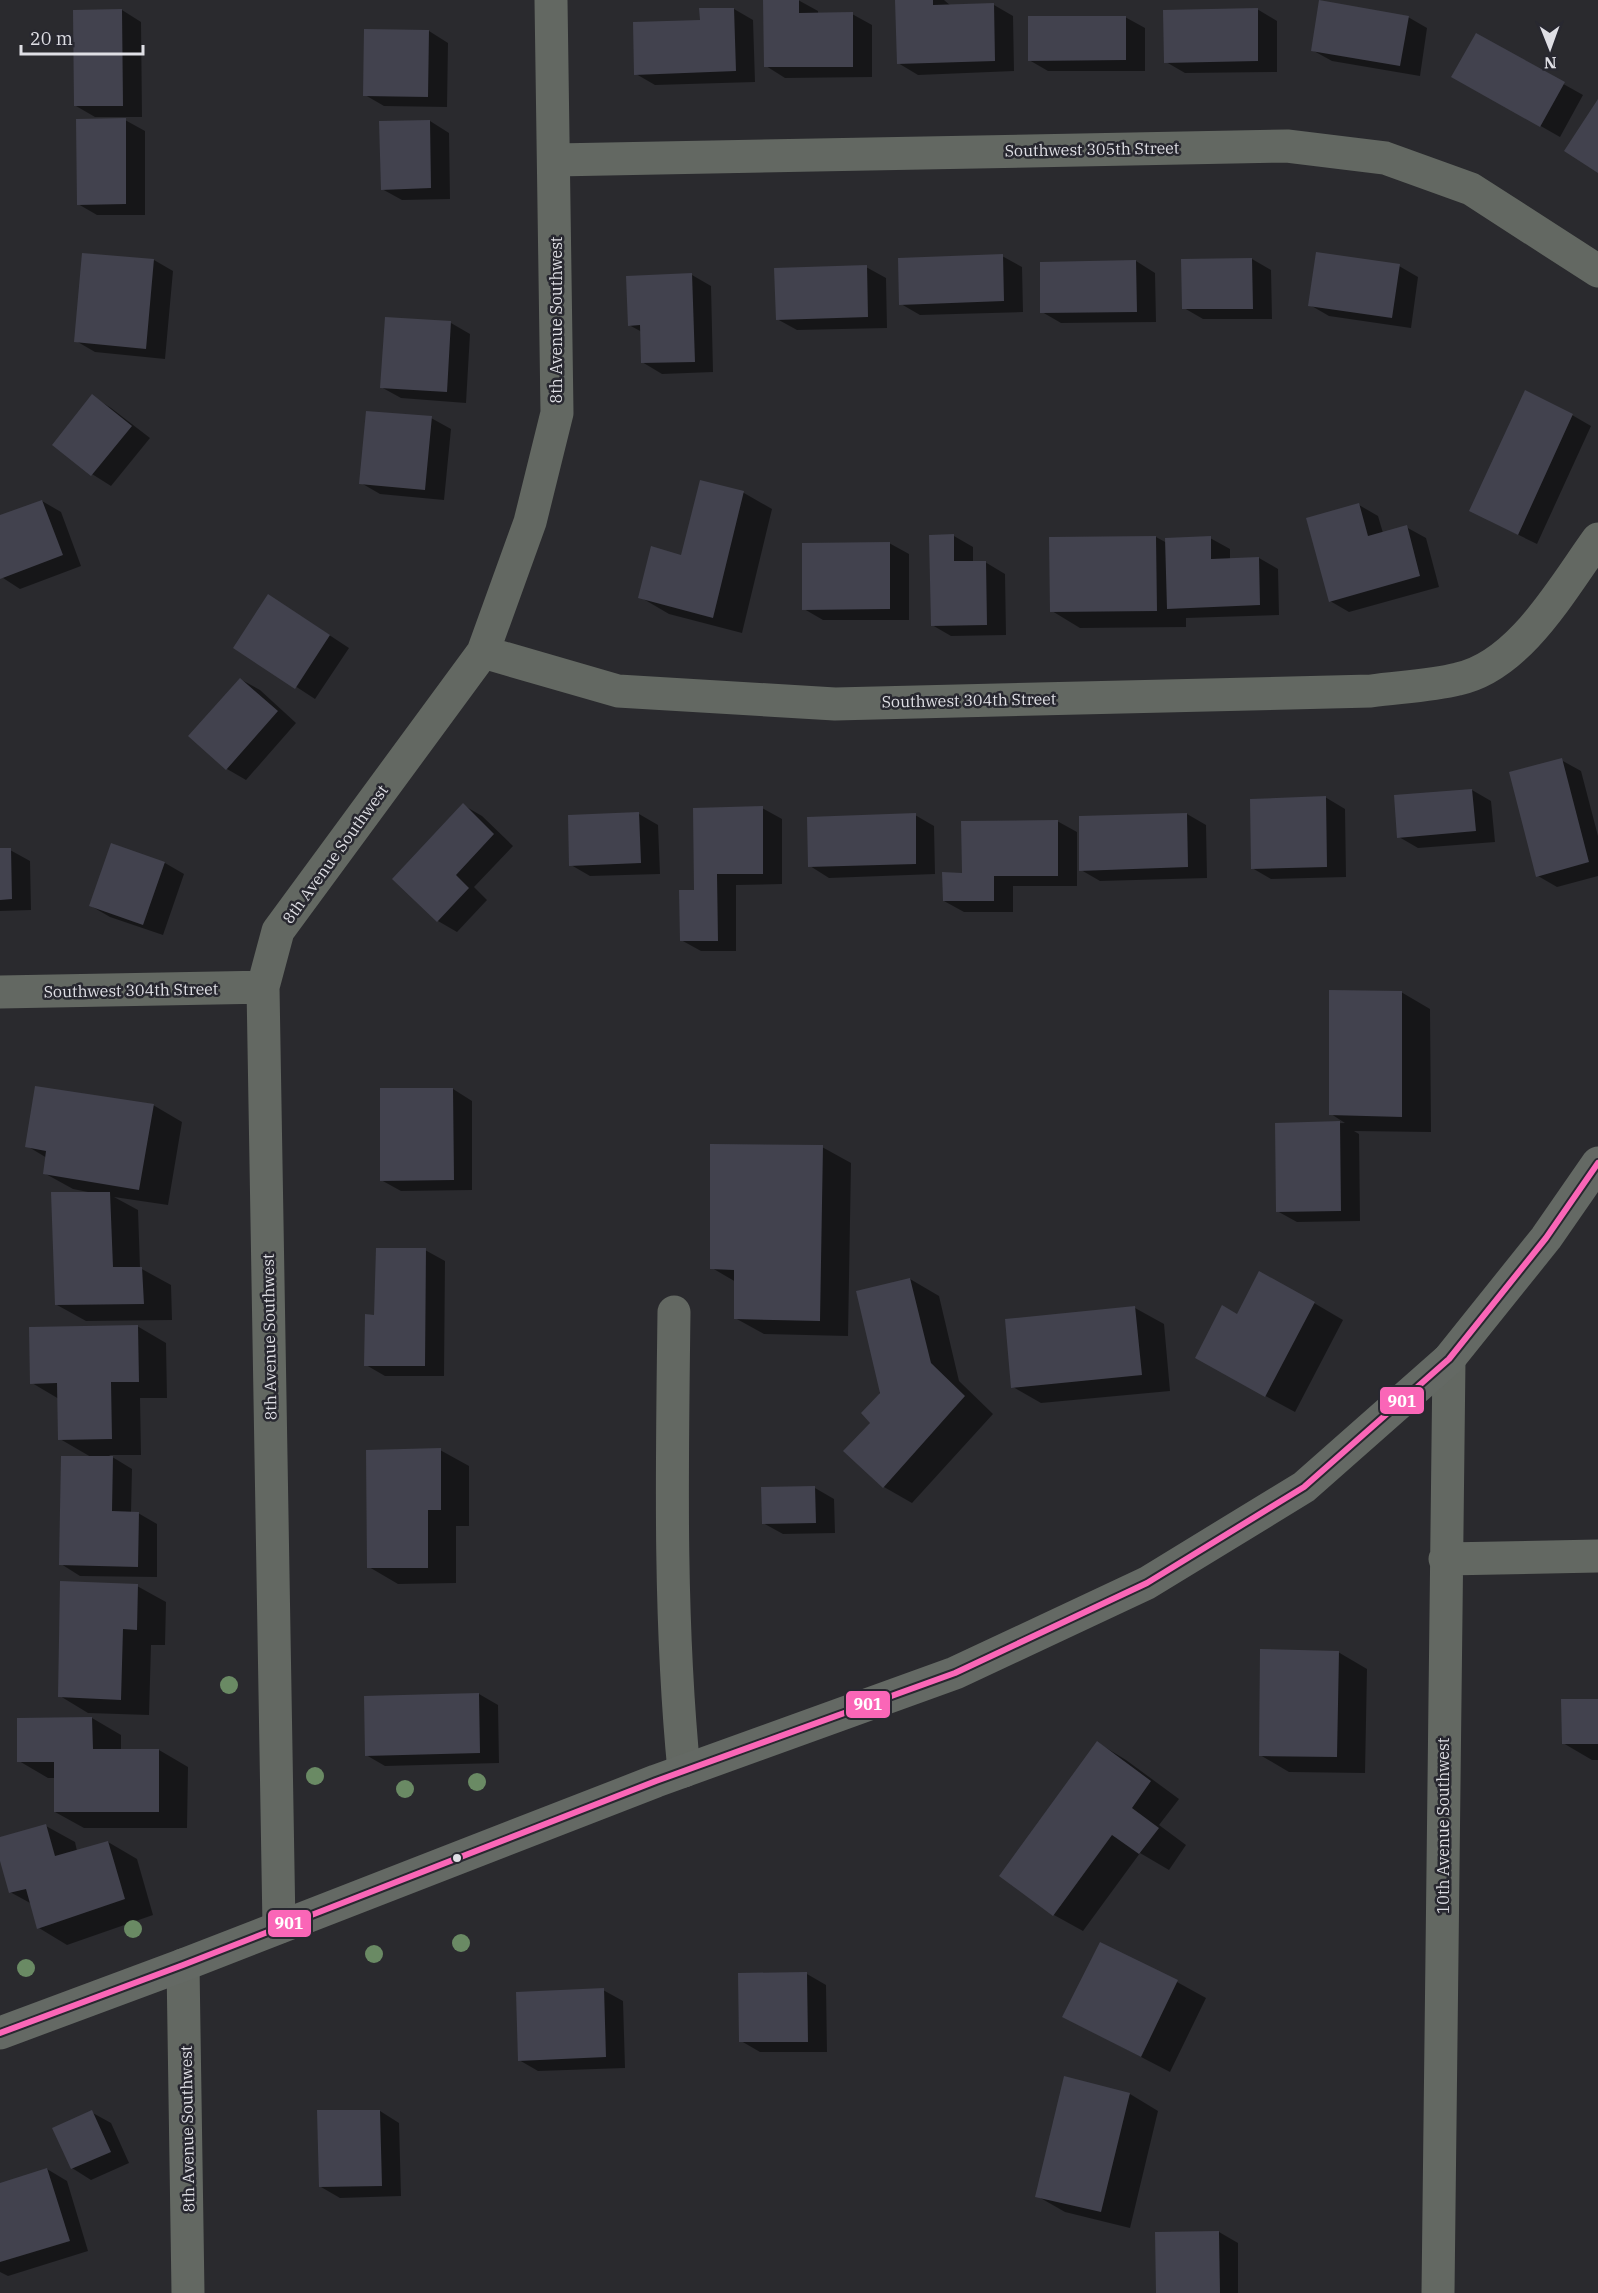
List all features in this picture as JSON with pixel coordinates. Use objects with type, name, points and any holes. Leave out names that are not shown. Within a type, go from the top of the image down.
[{"type":"main road","points":[[0,2033],[183,1965],[684,1771],[955,1673],[1147,1583],[1304,1487],[1449,1359],[1546,1238],[1598,1163]]},
{"type":"street","name":"8th Avenue Southwest","points":[[279,1927],[263,987],[278,931],[483,652],[530,522],[557,413],[551,0]]},
{"type":"street","name":"Southwest 305th Street","points":[[555,160],[1287,146],[1385,158],[1471,189],[1598,271]]},
{"type":"street","name":"Southwest 304th Street","points":[[483,652],[618,691],[835,704],[1371,691],[1460,679],[1501,660],[1536,624],[1598,539]]},
{"type":"street","name":"Southwest 304th Street","points":[[0,992],[263,987]]},
{"type":"street","points":[[674,1312],[675,1685],[684,1771]]},
{"type":"street","name":"10th Avenue Southwest","points":[[1438,2293],[1449,1359]]},
{"type":"street","points":[[1445,1559],[1598,1556]]},
{"type":"street","name":"8th Avenue Southwest","points":[[183,1965],[188,2293]]},
{"type":"building","points":[[763,0],[799,0],[799,13],[853,12],[853,67],[764,67]]},
{"type":"building","points":[[895,0],[933,0],[933,5],[994,3],[995,61],[897,64]]},
{"type":"building","points":[[1319,0],[1409,16],[1400,66],[1311,51]]},
{"type":"building","points":[[699,8],[734,8],[736,71],[634,75],[633,22],[700,20]]},
{"type":"building","points":[[1258,8],[1258,61],[1164,63],[1163,10]]},
{"type":"building","points":[[122,9],[123,106],[74,106],[73,10]]},
{"type":"building","points":[[1028,16],[1126,16],[1126,60],[1028,61]]},
{"type":"building","points":[[364,29],[429,30],[428,97],[363,96]]},
{"type":"building","points":[[1476,33],[1565,82],[1540,127],[1451,77]]},
{"type":"building","points":[[1598,99],[1598,173],[1564,151]]},
{"type":"building","points":[[126,118],[126,204],[77,205],[76,119]]},
{"type":"building","points":[[430,120],[431,188],[381,190],[379,121]]},
{"type":"building","points":[[1316,252],[1400,264],[1392,318],[1308,306]]},
{"type":"building","points":[[82,253],[154,259],[146,349],[74,342]]},
{"type":"building","points":[[1003,254],[1004,301],[899,305],[898,258]]},
{"type":"building","points":[[1252,258],[1253,309],[1182,309],[1181,259]]},
{"type":"building","points":[[1136,260],[1137,312],[1040,313],[1040,262]]},
{"type":"building","points":[[867,265],[868,317],[776,320],[774,268]]},
{"type":"building","points":[[692,273],[695,362],[641,363],[640,325],[628,326],[626,276]]},
{"type":"building","points":[[385,317],[451,321],[447,392],[380,388]]},
{"type":"building","points":[[1525,390],[1573,414],[1518,535],[1469,511]]},
{"type":"building","points":[[92,394],[132,426],[91,476],[52,445]]},
{"type":"building","points":[[366,411],[432,416],[425,490],[359,484]]},
{"type":"building","points":[[700,480],[744,491],[713,618],[638,598],[651,546],[681,555]]},
{"type":"building","points":[[42,500],[63,555],[0,579],[0,515]]},
{"type":"building","points":[[1359,503],[1368,536],[1407,525],[1420,576],[1329,602],[1306,518]]},
{"type":"building","points":[[954,534],[954,561],[986,561],[987,625],[931,626],[929,535]]},
{"type":"building","points":[[1156,536],[1157,611],[1050,612],[1049,537]]},
{"type":"building","points":[[1211,536],[1211,559],[1259,557],[1260,605],[1167,609],[1165,538]]},
{"type":"building","points":[[890,542],[890,609],[802,610],[802,543]]},
{"type":"building","points":[[268,594],[330,635],[295,689],[233,648]]},
{"type":"building","points":[[240,678],[278,711],[226,770],[188,736]]},
{"type":"building","points":[[1562,758],[1589,862],[1536,877],[1509,772]]},
{"type":"building","points":[[1472,789],[1476,831],[1397,838],[1394,795]]},
{"type":"building","points":[[1326,796],[1327,867],[1251,869],[1250,799]]},
{"type":"building","points":[[463,803],[494,834],[456,875],[469,888],[437,922],[392,879]]},
{"type":"building","points":[[763,806],[763,874],[717,874],[718,941],[680,941],[679,890],[694,890],[693,808]]},
{"type":"building","points":[[639,812],[641,863],[569,866],[568,815]]},
{"type":"building","points":[[916,813],[916,864],[808,867],[807,817]]},
{"type":"building","points":[[1187,813],[1188,867],[1079,871],[1079,816]]},
{"type":"building","points":[[1058,820],[1058,876],[994,876],[994,901],[943,901],[942,872],[962,873],[961,821]]},
{"type":"building","points":[[111,843],[165,862],[143,925],[89,906]]},
{"type":"building","points":[[0,848],[11,848],[12,899],[0,900]]},
{"type":"building","points":[[1329,990],[1402,991],[1402,1117],[1329,1115]]},
{"type":"building","points":[[35,1086],[154,1104],[139,1190],[43,1174],[46,1151],[25,1147]]},
{"type":"building","points":[[380,1088],[453,1088],[454,1180],[380,1181]]},
{"type":"building","points":[[1340,1121],[1341,1211],[1276,1212],[1275,1123]]},
{"type":"building","points":[[710,1144],[823,1145],[820,1321],[734,1319],[734,1270],[710,1269]]},
{"type":"building","points":[[51,1192],[110,1192],[113,1267],[142,1267],[144,1304],[55,1305]]},
{"type":"building","points":[[376,1248],[426,1248],[425,1366],[364,1366],[365,1314],[374,1315]]},
{"type":"building","points":[[1259,1271],[1315,1302],[1265,1397],[1195,1358],[1222,1305],[1237,1314]]},
{"type":"building","points":[[910,1278],[931,1363],[965,1396],[883,1488],[843,1451],[870,1423],[861,1413],[880,1393],[856,1291]]},
{"type":"building","points":[[1135,1306],[1142,1375],[1011,1388],[1005,1319]]},
{"type":"building","points":[[138,1325],[139,1382],[111,1382],[112,1439],[58,1440],[57,1383],[30,1384],[29,1327]]},
{"type":"building","points":[[441,1448],[441,1510],[428,1510],[428,1568],[367,1568],[366,1450]]},
{"type":"building","points":[[61,1456],[113,1456],[112,1511],[139,1512],[138,1567],[59,1565]]},
{"type":"building","points":[[815,1486],[816,1523],[762,1524],[761,1487]]},
{"type":"building","points":[[60,1581],[138,1584],[137,1630],[123,1629],[121,1700],[58,1697]]},
{"type":"building","points":[[1260,1649],[1339,1651],[1337,1757],[1259,1756]]},
{"type":"building","points":[[479,1693],[480,1753],[365,1756],[364,1696]]},
{"type":"building","points":[[1561,1699],[1598,1699],[1598,1744],[1562,1744]]},
{"type":"building","points":[[92,1717],[93,1749],[159,1749],[159,1812],[54,1812],[54,1762],[17,1762],[17,1718]]},
{"type":"building","points":[[1097,1741],[1151,1781],[1132,1808],[1159,1828],[1139,1854],[1112,1835],[1053,1916],[999,1876]]},
{"type":"building","points":[[46,1824],[55,1856],[108,1841],[125,1899],[37,1929],[26,1889],[9,1893],[0,1861],[0,1837]]},
{"type":"building","points":[[1100,1942],[1178,1980],[1141,2057],[1062,2017]]},
{"type":"building","points":[[807,1972],[808,2042],[739,2042],[738,1973]]},
{"type":"building","points":[[604,1988],[606,2057],[518,2061],[516,1992]]},
{"type":"building","points":[[1064,2076],[1130,2093],[1101,2212],[1035,2197]]},
{"type":"building","points":[[92,2110],[111,2152],[71,2169],[52,2128]]},
{"type":"building","points":[[317,2110],[380,2110],[382,2186],[319,2187]]},
{"type":"building","points":[[47,2168],[70,2241],[0,2262],[0,2183]]},
{"type":"building","points":[[1219,2231],[1220,2293],[1156,2293],[1155,2232]]},
{"type":"transit line","name":"901","points":[[0,2033],[183,1965],[656,1781],[955,1673],[1147,1583],[1304,1487],[1449,1359],[1546,1238],[1598,1163]]}]
